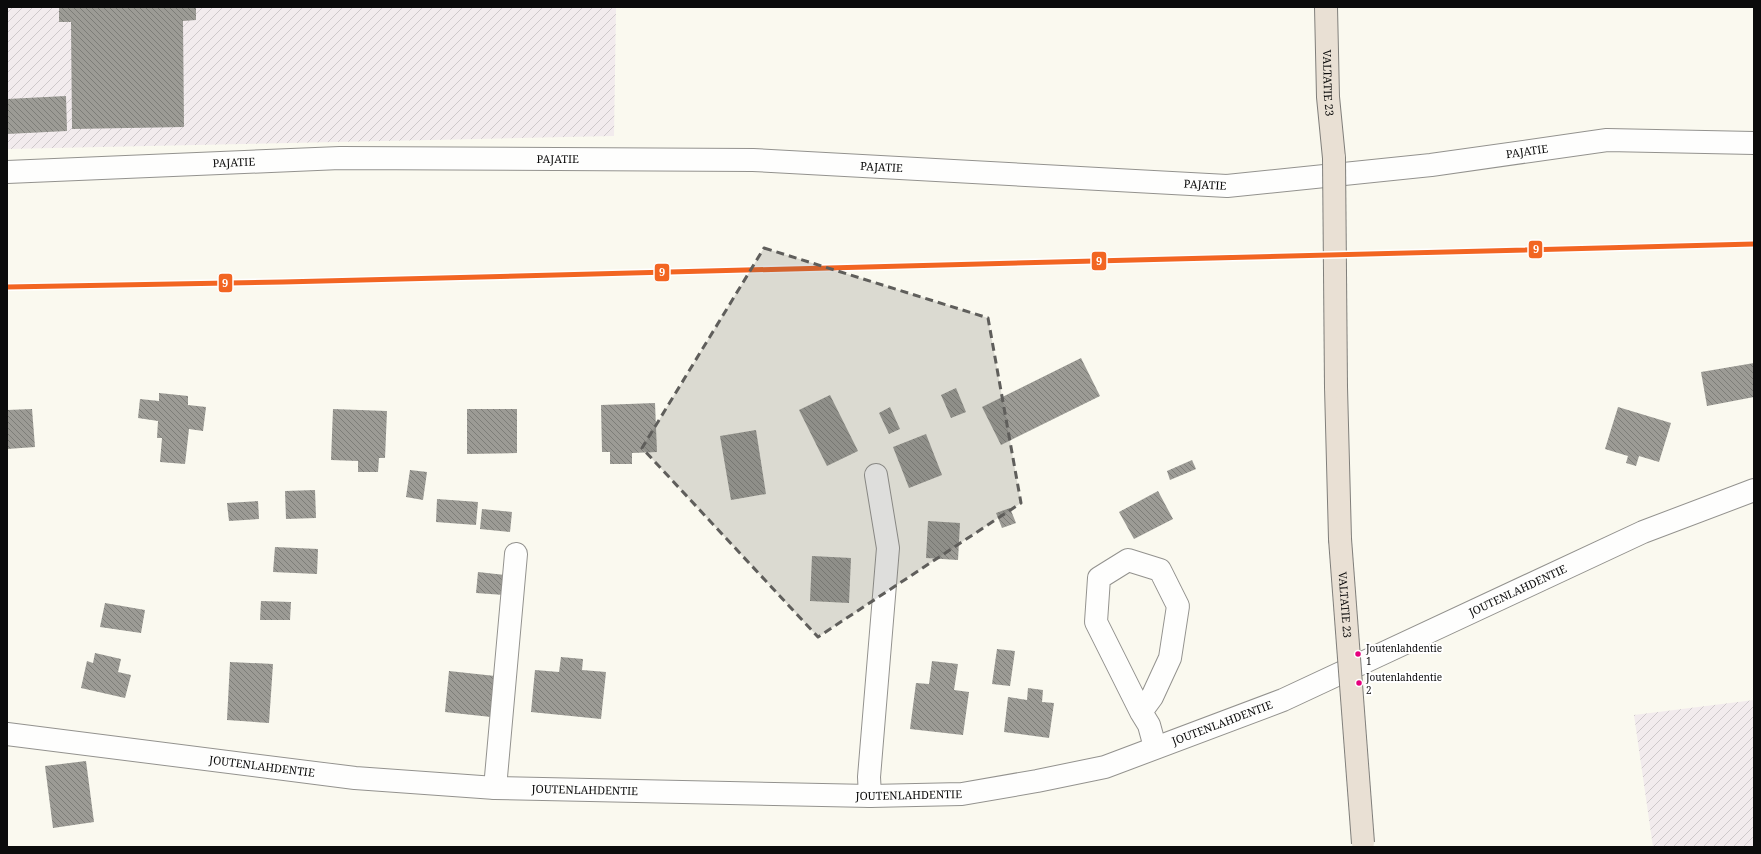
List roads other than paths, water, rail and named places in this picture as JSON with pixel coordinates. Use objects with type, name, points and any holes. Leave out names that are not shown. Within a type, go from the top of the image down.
[{"type":"highway","name":"VALTATIE 23","points":[[1326,7],[1328,97],[1334,158],[1336,387],[1340,539],[1363,845]]},
{"type":"street","name":"PAJATIE","points":[[7,172],[340,158],[753,160],[1227,186],[1431,165],[1607,140],[1754,143]]},
{"type":"street","points":[[870,796],[869,777],[888,548],[876,475]]},
{"type":"street","name":"JOUTENLAHDENTIE","points":[[7,734],[355,778],[495,788],[870,796],[962,794],[1037,782],[1105,766],[1283,700],[1643,532],[1754,490]]},
{"type":"street","points":[[495,788],[516,554]]},
{"type":"street","points":[[1142,712],[1152,697],[1170,658],[1178,606],[1160,570],[1128,560],[1099,578],[1096,622],[1149,726],[1155,747]]},
{"type":"place","name":"Joutenlahdentie 1","points":[[1358,654]]},
{"type":"place","name":"Joutenlahdentie 2","points":[[1359,683]]}]
